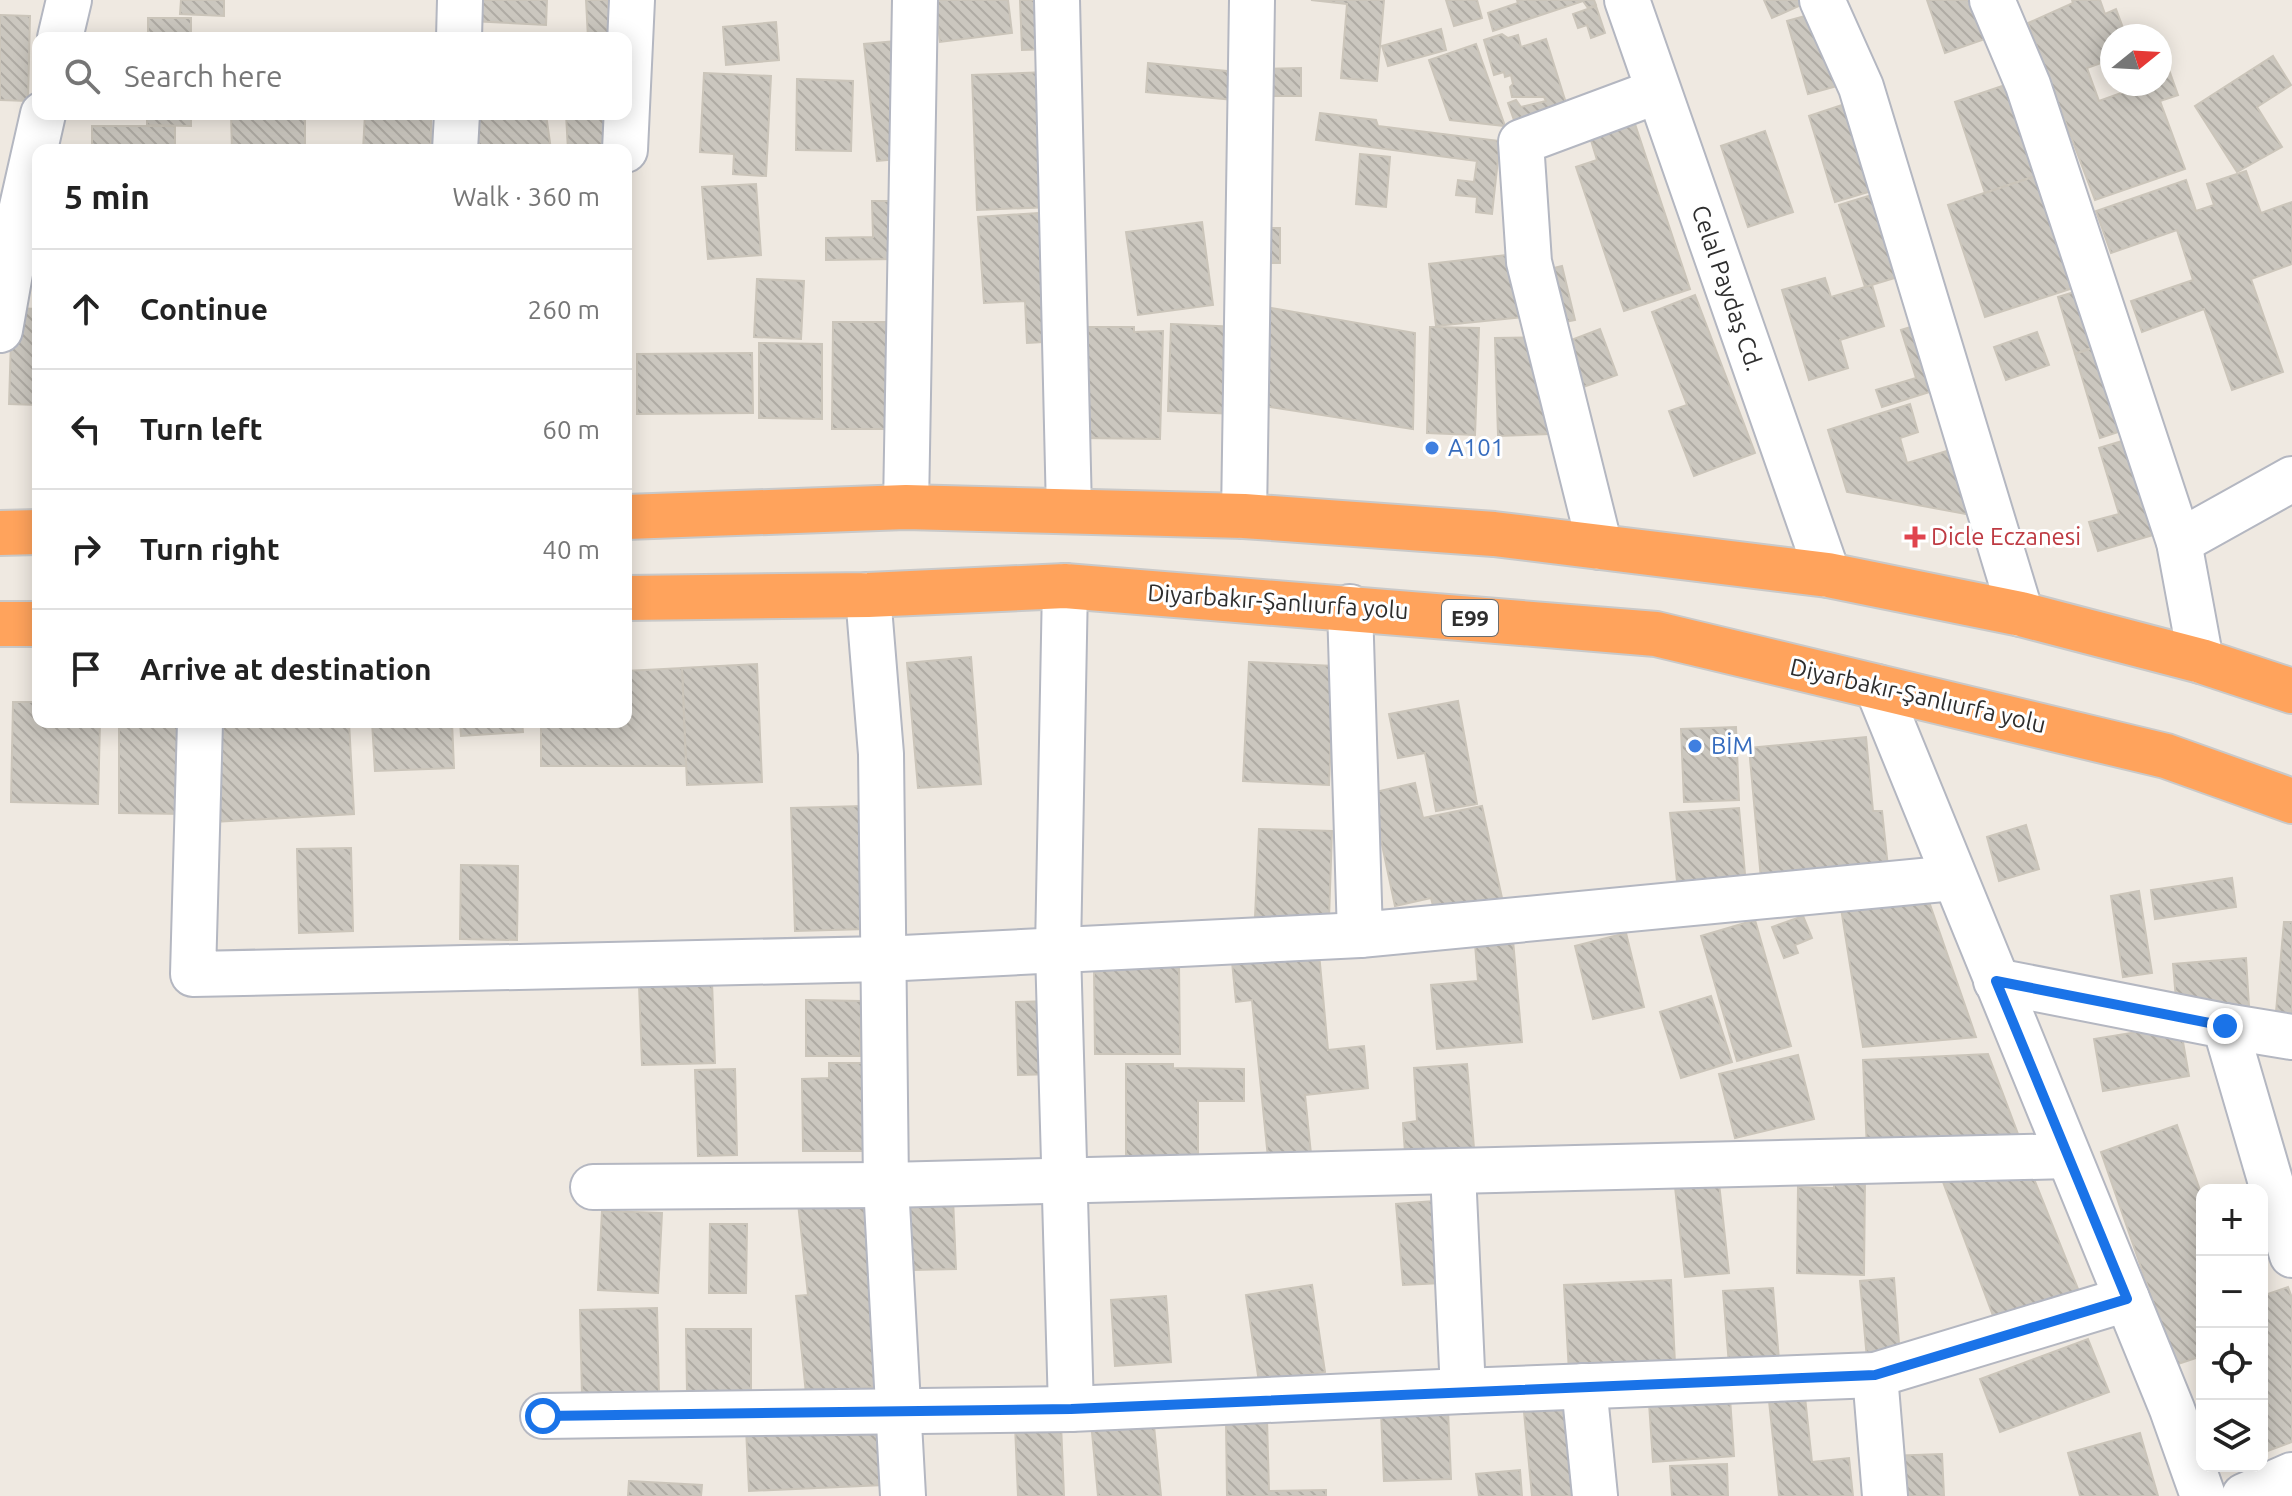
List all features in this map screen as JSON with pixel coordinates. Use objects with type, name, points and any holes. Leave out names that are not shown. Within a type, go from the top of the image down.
[{"type":"highway","points":[[632,517],[906,507],[1244,516],[1494,534],[1828,575],[2021,614],[2201,661],[2292,691]]},
{"type":"highway","points":[[0,533],[32,532]]},
{"type":"highway","name":"Diyarbakır-Şanlıurfa yolu","points":[[632,598],[868,595],[1065,586],[1656,634],[2166,756],[2292,801]]},
{"type":"highway","points":[[0,624],[32,624]]},
{"type":"street","points":[[61,32],[69,0]]},
{"type":"street","points":[[459,32],[460,0]]},
{"type":"street","points":[[631,32],[632,0]]},
{"type":"street","points":[[906,507],[915,0]]},
{"type":"street","points":[[1057,0],[1069,511]]},
{"type":"street","points":[[1244,516],[1252,0]]},
{"type":"street","name":"Celal Paydaş Cd.","points":[[1627,0],[1828,575]]},
{"type":"street","points":[[1822,0],[1861,87],[2021,614]]},
{"type":"street","points":[[1992,0],[2028,85],[2179,542],[2201,661]]},
{"type":"street","points":[[1600,547],[1529,262],[1521,142],[1658,91]]},
{"type":"street","points":[[36,144],[42,120]]},
{"type":"street","points":[[455,144],[457,120]]},
{"type":"street","points":[[625,144],[626,120]]},
{"type":"street","points":[[0,330],[20,211],[32,160]]},
{"type":"street","points":[[2179,542],[2292,479]]},
{"type":"street","points":[[1065,586],[1058,950],[1071,1409]]},
{"type":"street","points":[[868,595],[881,754],[886,1185],[903,1496]]},
{"type":"street","points":[[1350,607],[1360,935]]},
{"type":"street","points":[[1877,687],[2172,1409],[2203,1496]]},
{"type":"street","points":[[200,728],[193,974],[883,959],[1360,935],[1953,878]]},
{"type":"street","points":[[1996,981],[2292,1037]]},
{"type":"street","points":[[2225,1026],[2292,1255]]},
{"type":"street","points":[[593,1187],[886,1185],[2068,1156]]},
{"type":"street","points":[[1453,1172],[1463,1391]]},
{"type":"street","points":[[543,1416],[1071,1409],[1875,1375],[2127,1299]]},
{"type":"street","points":[[1875,1375],[1885,1496]]},
{"type":"street","points":[[1584,1386],[1595,1496]]},
{"type":"street","points":[[2244,1496],[2292,1475]]},
{"type":"building","points":[[181,0],[224,0],[224,16],[180,14]]},
{"type":"building","points":[[472,0],[547,0],[546,25],[471,21]]},
{"type":"building","points":[[586,0],[608,0],[610,32],[588,32]]},
{"type":"building","points":[[935,0],[1008,0],[1012,33],[940,42]]},
{"type":"building","points":[[1020,0],[1048,0],[1050,49],[1022,50]]},
{"type":"building","points":[[1311,0],[1384,0],[1377,81],[1341,78],[1347,4]]},
{"type":"building","points":[[1446,0],[1477,0],[1482,18],[1454,26]]},
{"type":"building","points":[[1517,0],[1594,0],[1596,5],[1588,8],[1583,1],[1493,31],[1488,13],[1518,3]]},
{"type":"building","points":[[1764,0],[1809,0],[1810,1],[1772,18]]},
{"type":"building","points":[[1927,0],[1975,0],[1988,38],[1945,53]]},
{"type":"building","points":[[2072,0],[2100,0],[2105,14],[2116,9],[2122,24],[2100,24],[2100,63],[2087,68],[2099,101],[2113,96],[2172,96],[2172,78],[2178,95],[2160,101],[2185,169],[2095,200],[2028,23],[2073,3]]},
{"type":"building","points":[[1596,6],[1605,33],[1591,38],[1587,25],[1578,28],[1573,14]]},
{"type":"building","points":[[1816,13],[1837,86],[1808,94],[1787,21]]},
{"type":"building","points":[[0,15],[30,16],[28,101],[0,100]]},
{"type":"building","points":[[148,18],[191,18],[191,32],[148,32]]},
{"type":"building","points":[[776,22],[779,60],[726,65],[723,27]]},
{"type":"building","points":[[1441,29],[1446,50],[1388,66],[1382,46]]},
{"type":"building","points":[[1502,34],[1508,38],[1518,35],[1521,47],[1546,39],[1566,103],[1514,120],[1508,103],[1516,100],[1521,107],[1546,101],[1544,97],[1512,97],[1511,75],[1505,77],[1504,72],[1494,75],[1484,40]]},
{"type":"building","points":[[896,41],[909,158],[877,161],[864,44]]},
{"type":"building","points":[[1476,44],[1505,126],[1450,120],[1429,60]]},
{"type":"building","points":[[2273,56],[2291,85],[2257,107],[2282,147],[2237,172],[2195,106]]},
{"type":"building","points":[[1148,63],[1236,72],[1234,100],[1146,92]]},
{"type":"building","points":[[1301,68],[1301,96],[1263,96],[1263,69]]},
{"type":"building","points":[[1047,72],[1052,207],[977,210],[972,75]]},
{"type":"building","points":[[704,73],[771,76],[766,176],[733,174],[734,154],[700,152]]},
{"type":"building","points":[[797,79],[853,81],[851,151],[796,150]]},
{"type":"building","points":[[2011,83],[2042,174],[1985,193],[1955,102]]},
{"type":"building","points":[[1851,102],[1878,189],[1835,202],[1809,116]]},
{"type":"building","points":[[1630,109],[1690,289],[1624,311],[1576,167],[1597,160],[1586,124]]},
{"type":"building","points":[[1320,113],[1376,120],[1378,126],[1500,141],[1492,214],[1476,212],[1477,197],[1456,195],[1458,180],[1474,182],[1477,161],[1316,140]]},
{"type":"building","points":[[147,120],[191,120],[191,126],[147,125]]},
{"type":"building","points":[[231,120],[305,120],[305,144],[232,144]]},
{"type":"building","points":[[365,120],[431,120],[431,144],[363,144]]},
{"type":"building","points":[[475,120],[547,120],[550,144],[479,144]]},
{"type":"building","points":[[566,120],[614,120],[616,144],[568,144]]},
{"type":"building","points":[[92,126],[175,126],[175,144],[92,144]]},
{"type":"building","points":[[1765,131],[1793,212],[1748,227],[1721,146]]},
{"type":"building","points":[[1360,154],[1390,157],[1386,207],[1356,204]]},
{"type":"building","points":[[2246,171],[2261,213],[2292,202],[2292,264],[2251,279],[2283,372],[2232,390],[2204,309],[2142,332],[2131,301],[2193,280],[2177,230],[2111,253],[2096,211],[2186,180],[2196,211],[2214,205],[2207,184]]},
{"type":"building","points":[[2042,174],[2079,286],[1985,317],[1948,205]]},
{"type":"building","points":[[756,184],[761,255],[708,259],[702,187]]},
{"type":"building","points":[[1875,194],[1901,276],[1865,287],[1839,205]]},
{"type":"building","points":[[872,201],[897,201],[897,259],[826,260],[826,238],[873,237]]},
{"type":"building","points":[[1053,212],[1061,341],[1027,343],[1025,301],[984,303],[978,217]]},
{"type":"building","points":[[1202,222],[1213,305],[1138,315],[1126,232]]},
{"type":"building","points":[[1259,228],[1280,228],[1280,263],[1258,263]]},
{"type":"building","points":[[1515,254],[1523,317],[1436,326],[1429,264]]},
{"type":"building","points":[[1562,266],[1575,320],[1555,324],[1542,271]]},
{"type":"building","points":[[1825,278],[1831,297],[1872,285],[1884,326],[1840,340],[1848,368],[1809,380],[1782,290]]},
{"type":"building","points":[[757,279],[804,281],[801,339],[754,337]]},
{"type":"building","points":[[2081,290],[2098,346],[2075,354],[2058,297]]},
{"type":"building","points":[[1695,295],[1755,453],[1694,476],[1669,411],[1687,405],[1652,312]]},
{"type":"building","points":[[1266,307],[1415,333],[1413,429],[1264,406]]},
{"type":"building","points":[[12,308],[32,309],[32,405],[9,404]]},
{"type":"building","points":[[833,322],[893,322],[893,429],[832,429]]},
{"type":"building","points":[[1924,323],[1945,387],[1882,407],[1876,390],[1916,378],[1901,330]]},
{"type":"building","points":[[1171,324],[1239,327],[1236,414],[1168,411]]},
{"type":"building","points":[[1088,327],[1134,327],[1134,332],[1163,331],[1160,439],[1080,438]]},
{"type":"building","points":[[1430,327],[1479,328],[1475,435],[1427,433]]},
{"type":"building","points":[[1600,329],[1617,375],[1575,390],[1558,345]]},
{"type":"building","points":[[2037,332],[2049,365],[2006,380],[1994,347]]},
{"type":"building","points":[[1546,337],[1549,434],[1498,436],[1495,338]]},
{"type":"building","points":[[759,343],[822,344],[822,419],[759,418]]},
{"type":"building","points":[[2104,344],[2130,428],[2100,438],[2075,354]]},
{"type":"building","points":[[752,353],[753,413],[637,414],[637,354]]},
{"type":"building","points":[[1910,404],[1918,432],[1900,438],[1907,463],[1960,447],[1982,517],[1847,492],[1828,430]]},
{"type":"building","points":[[2132,438],[2160,533],[2098,551],[2089,522],[2119,514],[2099,448]]},
{"type":"building","points":[[971,657],[981,784],[918,788],[907,663]]},
{"type":"building","points":[[1249,662],[1334,666],[1329,785],[1243,781]]},
{"type":"building","points":[[757,664],[762,782],[687,785],[682,668]]},
{"type":"building","points":[[682,668],[686,766],[541,766],[541,728],[632,728],[632,671]]},
{"type":"building","points":[[1458,701],[1477,804],[1436,811],[1425,753],[1398,758],[1389,714]]},
{"type":"building","points":[[13,702],[32,702],[32,728],[100,728],[98,804],[11,802]]},
{"type":"building","points":[[1736,727],[1739,800],[1684,802],[1681,729]]},
{"type":"building","points":[[119,728],[185,728],[185,814],[119,813]]},
{"type":"building","points":[[209,728],[349,728],[354,814],[214,822]]},
{"type":"building","points":[[372,728],[452,728],[454,768],[375,771]]},
{"type":"building","points":[[460,728],[523,728],[523,732],[461,736]]},
{"type":"building","points":[[1866,737],[1873,811],[1882,811],[1888,867],[1761,879],[1749,748]]},
{"type":"building","points":[[1415,783],[1423,818],[1482,806],[1502,898],[1435,913],[1431,898],[1395,906],[1371,793]]},
{"type":"building","points":[[863,806],[867,929],[795,931],[791,808]]},
{"type":"building","points":[[1739,808],[1746,885],[1678,891],[1670,813]]},
{"type":"building","points":[[2026,825],[2039,869],[1999,881],[1987,837]]},
{"type":"building","points":[[1259,829],[1332,831],[1329,919],[1255,917]]},
{"type":"building","points":[[351,848],[353,931],[299,933],[297,849]]},
{"type":"building","points":[[461,865],[518,866],[517,940],[460,939]]},
{"type":"building","points":[[2232,878],[2236,907],[2155,919],[2151,890]]},
{"type":"building","points":[[2139,891],[2152,973],[2123,977],[2111,896]]},
{"type":"building","points":[[1926,893],[1976,1037],[1863,1047],[1840,902]]},
{"type":"building","points":[[1803,916],[1812,938],[1795,945],[1798,953],[1784,958],[1772,927]]},
{"type":"building","points":[[1755,920],[1791,1046],[1737,1061],[1701,936]]},
{"type":"building","points":[[2284,922],[2292,922],[2292,1014],[2276,1012]]},
{"type":"building","points":[[1626,933],[1644,1007],[1593,1019],[1575,946]]},
{"type":"building","points":[[1513,940],[1522,1042],[1437,1049],[1431,985],[1478,981],[1475,944]]},
{"type":"building","points":[[1319,953],[1328,1050],[1364,1046],[1368,1088],[1305,1095],[1311,1154],[1268,1158],[1252,1000],[1236,1002],[1232,962]]},
{"type":"building","points":[[2246,958],[2249,1006],[2177,1011],[2173,964]]},
{"type":"building","points":[[1094,965],[1179,965],[1180,1054],[1095,1054]]},
{"type":"building","points":[[712,982],[715,1063],[642,1065],[639,985]]},
{"type":"building","points":[[1711,996],[1732,1062],[1681,1078],[1660,1012]]},
{"type":"building","points":[[806,1000],[861,1001],[860,1056],[806,1056]]},
{"type":"building","points":[[1053,1001],[1055,1074],[1018,1075],[1016,1002]]},
{"type":"building","points":[[2180,1025],[2189,1076],[2103,1091],[2094,1039]]},
{"type":"building","points":[[1988,1054],[2021,1142],[1867,1149],[1863,1060]]},
{"type":"building","points":[[1798,1055],[1814,1119],[1735,1138],[1719,1074]]},
{"type":"building","points":[[829,1063],[862,1063],[863,1151],[803,1151],[802,1079],[829,1078]]},
{"type":"building","points":[[1126,1064],[1244,1069],[1244,1101],[1198,1101],[1198,1160],[1126,1160]]},
{"type":"building","points":[[1467,1064],[1474,1148],[1405,1153],[1403,1123],[1417,1121],[1414,1068]]},
{"type":"building","points":[[735,1069],[737,1155],[698,1156],[695,1070]]},
{"type":"building","points":[[2177,1125],[2198,1184],[2196,1358],[2175,1365],[2101,1152]]},
{"type":"building","points":[[2030,1169],[2082,1299],[1998,1329],[1940,1174]]},
{"type":"building","points":[[1834,1176],[1865,1177],[1864,1275],[1797,1273],[1798,1187],[1834,1188]]},
{"type":"building","points":[[1719,1183],[1729,1273],[1685,1277],[1675,1187]]},
{"type":"building","points":[[863,1196],[883,1386],[806,1394],[796,1296],[808,1295],[798,1203]]},
{"type":"building","points":[[953,1198],[956,1269],[912,1270],[910,1199]]},
{"type":"building","points":[[1434,1201],[1441,1283],[1403,1285],[1396,1204]]},
{"type":"building","points":[[602,1211],[662,1213],[658,1293],[598,1290]]},
{"type":"building","points":[[710,1224],[747,1224],[746,1293],[709,1293]]},
{"type":"building","points":[[1894,1278],[1900,1356],[1867,1359],[1860,1281]]},
{"type":"building","points":[[1671,1280],[1675,1364],[1569,1372],[1564,1285]]},
{"type":"building","points":[[1312,1285],[1325,1372],[1259,1382],[1246,1295]]},
{"type":"building","points":[[2288,1287],[2292,1298],[2292,1442],[2268,1451],[2268,1328],[2268,1294]]},
{"type":"building","points":[[1773,1288],[1779,1360],[1729,1365],[1723,1291]]},
{"type":"building","points":[[1166,1296],[1171,1362],[1115,1366],[1111,1300]]},
{"type":"building","points":[[657,1308],[659,1395],[582,1396],[580,1310]]},
{"type":"building","points":[[686,1329],[751,1329],[751,1391],[687,1391]]},
{"type":"building","points":[[2088,1339],[2109,1392],[2000,1432],[1980,1379]]},
{"type":"building","points":[[1805,1397],[1812,1462],[1849,1458],[1853,1496],[1779,1496],[1769,1401]]},
{"type":"building","points":[[1730,1398],[1734,1456],[1653,1462],[1649,1403]]},
{"type":"building","points":[[1574,1408],[1582,1496],[1532,1496],[1524,1412]]},
{"type":"building","points":[[1448,1410],[1451,1479],[1384,1481],[1381,1412]]},
{"type":"building","points":[[1153,1416],[1161,1496],[1098,1496],[1091,1422]]},
{"type":"building","points":[[881,1418],[884,1485],[749,1491],[746,1428]]},
{"type":"building","points":[[1267,1419],[1269,1491],[1326,1490],[1326,1496],[1227,1496],[1226,1420]]},
{"type":"building","points":[[1061,1424],[1064,1496],[1018,1496],[1015,1425]]},
{"type":"building","points":[[2140,1433],[2158,1496],[2080,1496],[2068,1453]]},
{"type":"building","points":[[1942,1454],[1944,1496],[1889,1496],[1888,1456]]},
{"type":"building","points":[[1727,1464],[1728,1496],[1672,1496],[1670,1466]]},
{"type":"building","points":[[1520,1470],[1522,1496],[1479,1496],[1476,1474]]},
{"type":"building","points":[[629,1481],[702,1485],[701,1496],[628,1496]]},
{"type":"place","name":"A101","points":[[1432,448]]},
{"type":"place","name":"Dicle Eczanesi","points":[[1915,537]]},
{"type":"place","name":"BİM","points":[[1695,746]]},
{"type":"route","points":[[543,1416],[1071,1409],[1875,1375],[2127,1299],[1996,981],[2225,1026]]}]
